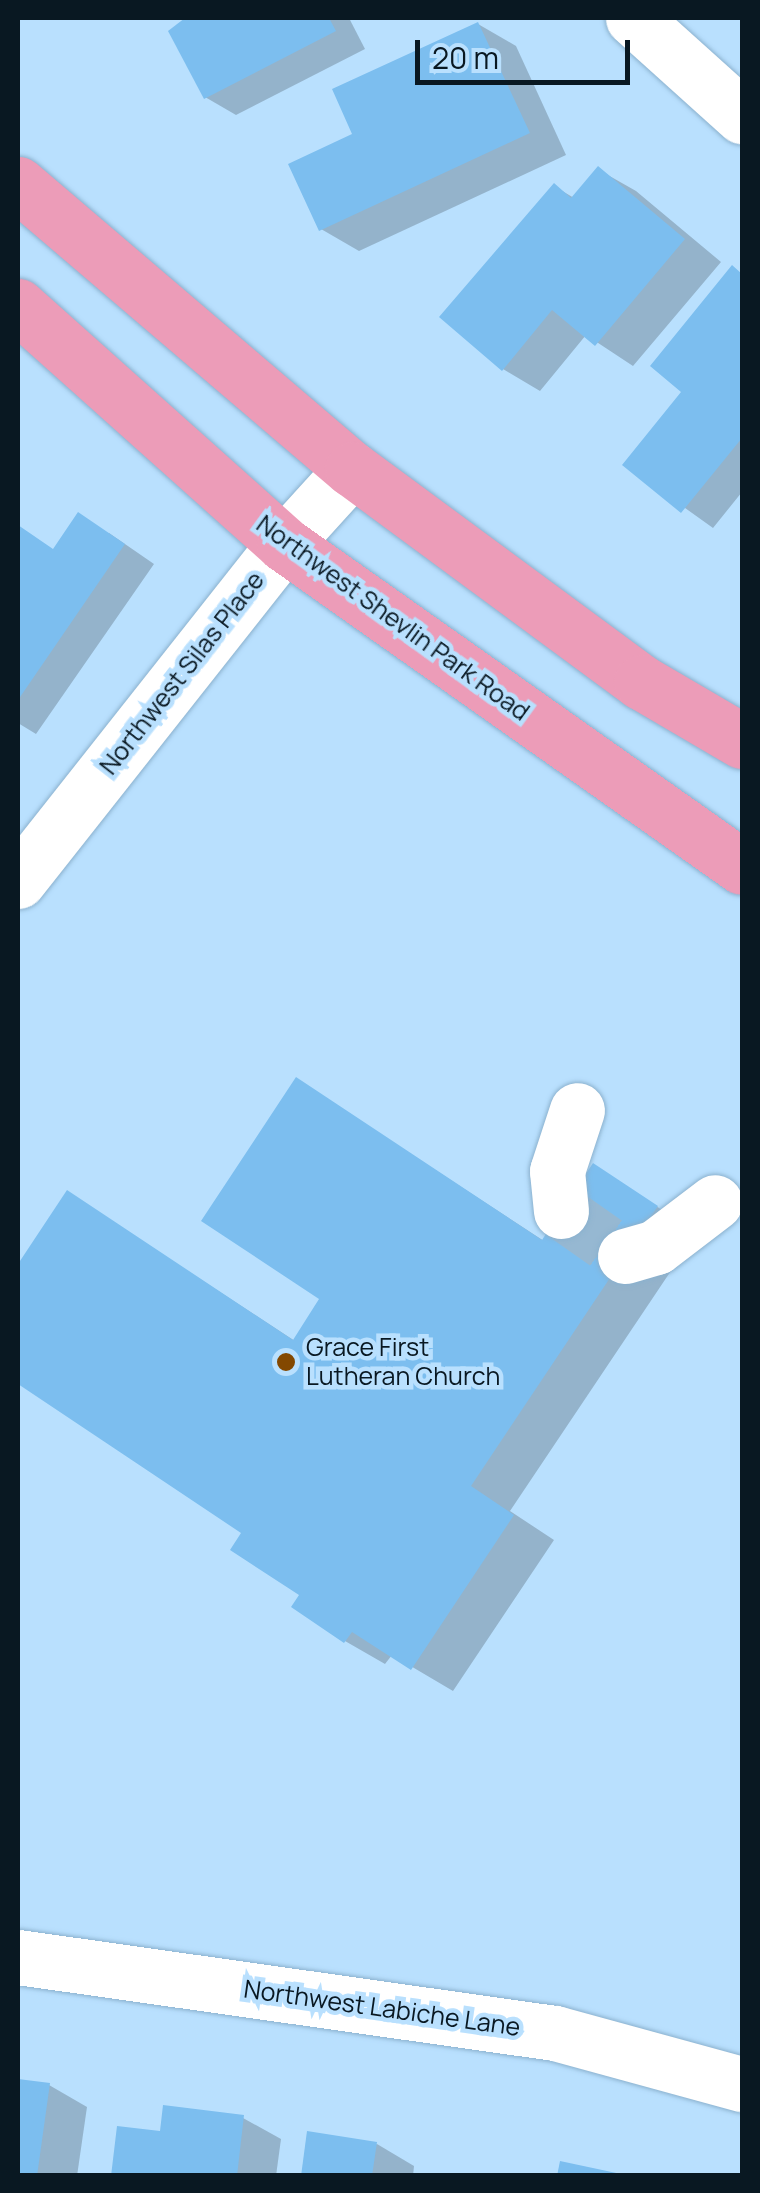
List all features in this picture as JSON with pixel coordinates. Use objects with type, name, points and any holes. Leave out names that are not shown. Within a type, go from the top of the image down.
[{"type":"main road","points":[[18,184],[352,470],[642,682],[742,741]]},
{"type":"main road","name":"Northwest Shevlin Park Road","points":[[18,306],[284,544],[742,867]]},
{"type":"street","points":[[633,18],[742,116]]},
{"type":"street","name":"Northwest Silas Place","points":[[18,881],[284,544],[352,470]]},
{"type":"street","points":[[561,1212],[557,1171],[577,1110]]},
{"type":"street","points":[[625,1256],[656,1247],[715,1202]]},
{"type":"street","name":"Northwest Labiche Lane","points":[[18,1957],[555,2032],[742,2084]]},
{"type":"building","points":[[185,18],[329,18],[336,31],[204,99],[168,31]]},
{"type":"building","points":[[478,22],[530,133],[319,231],[288,164],[352,134],[332,89]]},
{"type":"building","points":[[598,166],[685,239],[595,346],[552,310],[502,371],[439,317],[554,183],[571,198]]},
{"type":"building","points":[[732,265],[742,274],[742,438],[681,513],[622,465],[681,392],[650,366]]},
{"type":"building","points":[[78,512],[125,544],[18,700],[18,525],[53,549]]},
{"type":"building","name":"Grace First Lutheran Church","points":[[296,1077],[542,1240],[593,1163],[658,1206],[471,1486],[514,1515],[411,1670],[352,1632],[344,1643],[291,1607],[299,1595],[230,1550],[241,1533],[18,1384],[18,1264],[67,1190],[293,1340],[319,1299],[201,1221]]},
{"type":"building","points":[[18,2079],[50,2083],[37,2176],[18,2176]]},
{"type":"building","points":[[163,2105],[244,2115],[237,2176],[111,2176],[117,2126],[160,2131]]},
{"type":"building","points":[[307,2131],[377,2142],[372,2176],[301,2176]]},
{"type":"building","points":[[560,2161],[621,2174],[621,2176],[557,2176]]},
{"type":"tunnel","points":[[561,1211],[625,1256]]},
{"type":"place","name":"Grace First Lutheran Church","points":[[286,1362]]}]
